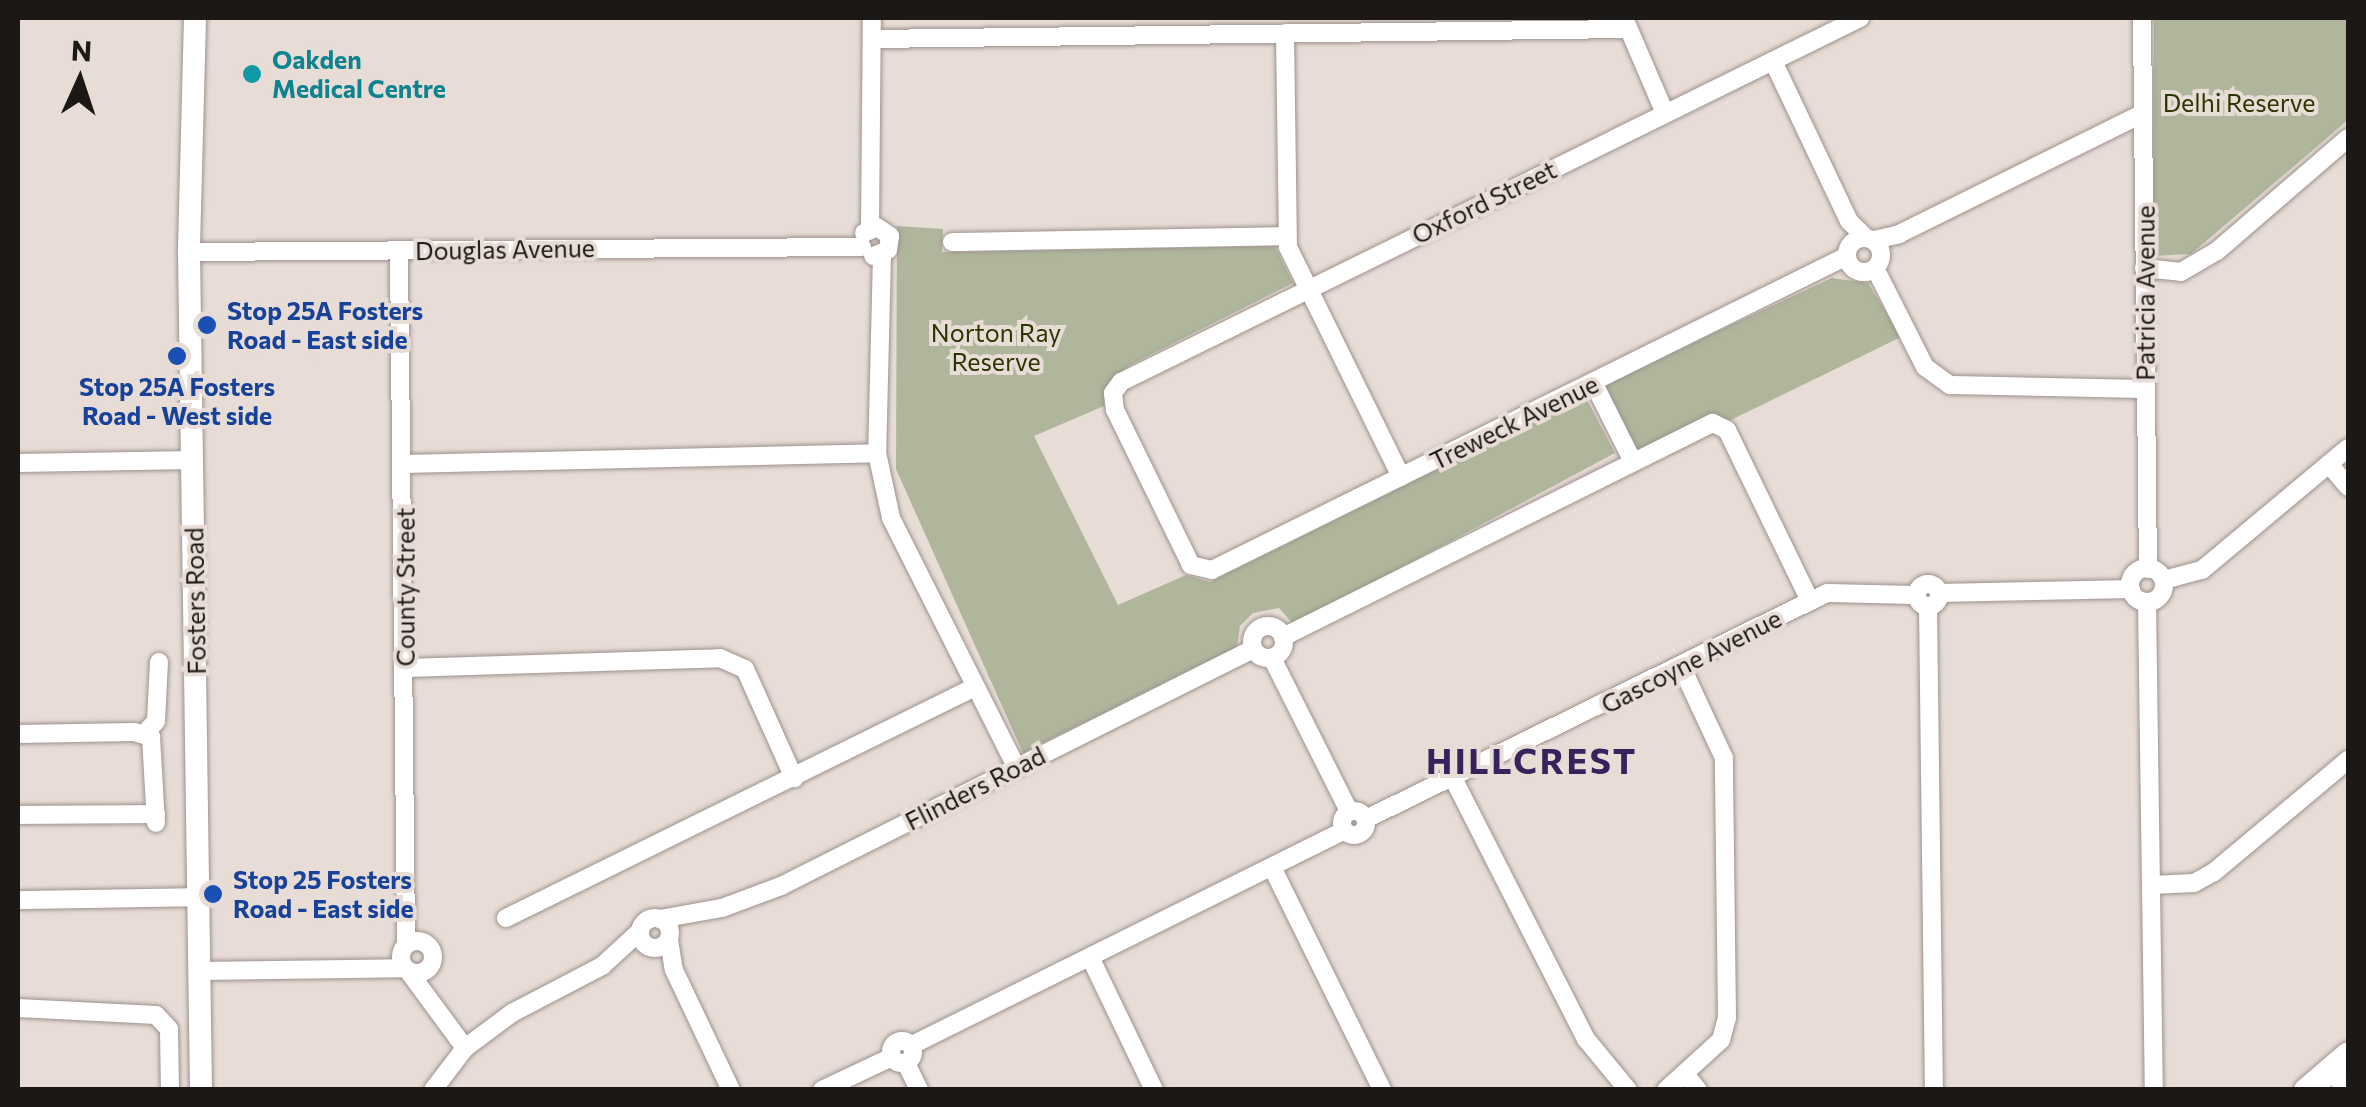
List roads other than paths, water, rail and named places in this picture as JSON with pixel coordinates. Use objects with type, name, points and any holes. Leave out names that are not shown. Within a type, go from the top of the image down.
[{"type":"highway","points":[[2306,1090],[2348,1054]]},
{"type":"main road","name":"Fosters Road","points":[[186,18],[191,112]]},
{"type":"main road","name":"Fosters Road","points":[[195,18],[189,252],[201,1090]]},
{"type":"street","points":[[872,18],[877,454],[892,518],[1016,767]]},
{"type":"street","name":"Oxford Street","points":[[1202,571],[1191,565],[1113,394],[1121,382],[1860,18]]},
{"type":"street","name":"Patricia Avenue","points":[[2142,18],[2148,568]]},
{"type":"street","points":[[872,39],[1625,23],[1665,113]]},
{"type":"street","points":[[1285,32],[1286,236],[1401,477]]},
{"type":"street","points":[[1773,61],[1862,250]]},
{"type":"street","name":"Treweck Avenue","points":[[1202,571],[1826,272],[1862,250],[2142,114]]},
{"type":"street","points":[[2144,268],[2180,272],[2217,251],[2348,138]]},
{"type":"street","points":[[952,242],[1286,236]]},
{"type":"street","name":"Douglas Avenue","points":[[189,252],[872,241]]},
{"type":"street","name":"County Street","points":[[399,251],[408,955]]},
{"type":"street","points":[[1879,276],[1925,367],[1950,385],[2145,389]]},
{"type":"street","points":[[1593,382],[1633,462]]},
{"type":"street","points":[[1272,658],[1283,637],[1713,424],[1727,430],[1810,601]]},
{"type":"street","points":[[2164,580],[2202,570],[2348,448]]},
{"type":"street","points":[[404,464],[877,454]]},
{"type":"street","points":[[18,463],[193,460]]},
{"type":"street","points":[[2330,464],[2348,487]]},
{"type":"street","points":[[2147,602],[2131,589],[2135,574],[2148,568],[2164,580]]},
{"type":"street","points":[[2147,602],[2162,594],[2164,580]]},
{"type":"street","name":"Gascoyne Avenue","points":[[1272,868],[1344,830],[1360,834],[1358,815],[1453,778],[1827,594],[1928,598],[2131,589]]},
{"type":"street","points":[[1928,598],[1934,1090]]},
{"type":"street","points":[[2147,602],[2154,1090]]},
{"type":"street","name":"Flinders Road","points":[[433,1090],[466,1048],[512,1013],[657,937],[692,914],[781,886],[1254,649],[1253,637],[1264,627],[1283,637]]},
{"type":"street","points":[[1254,649],[1272,658],[1358,815]]},
{"type":"street","points":[[406,668],[720,658],[745,669],[794,778]]},
{"type":"street","points":[[18,734],[145,733],[156,721],[159,662]]},
{"type":"street","points":[[1666,1090],[1721,1040],[1727,1018],[1724,758],[1682,668]]},
{"type":"street","points":[[506,918],[975,687]]},
{"type":"street","points":[[18,815],[156,818],[155,749],[145,733]]},
{"type":"street","points":[[2151,886],[2194,883],[2214,872],[2348,760]]},
{"type":"street","points":[[1453,778],[1586,1039],[1628,1090]]},
{"type":"street","points":[[822,1090],[903,1055],[1272,868],[1382,1090]]},
{"type":"street","points":[[18,900],[199,897]]},
{"type":"street","points":[[657,937],[731,1090]]},
{"type":"street","points":[[200,972],[378,965],[432,950],[421,993]]},
{"type":"street","points":[[408,955],[429,968]]},
{"type":"street","points":[[408,955],[421,993],[466,1048]]},
{"type":"street","points":[[1090,957],[1154,1090]]},
{"type":"street","points":[[18,1008],[156,1015],[170,1029],[170,1090]]},
{"type":"street","points":[[903,1055],[919,1090]]},
{"type":"street","points":[[1685,1074],[1698,1090]]},
{"type":"place","name":"Oakden Medical Centre","points":[[252,74]]},
{"type":"place","name":"Stop 25A Fosters Road - East side","points":[[207,325]]},
{"type":"place","name":"Stop 25A Fosters Road - West side","points":[[177,356]]},
{"type":"place","name":"Stop 25 Fosters Road - East side","points":[[213,894]]},
{"type":"district","name":"HILLCREST","points":[[1532,760]]},
{"type":"park label","name":"Delhi Reserve","points":[[2239,102]]},
{"type":"park label","name":"Norton Ray Reserve","points":[[996,348]]}]
